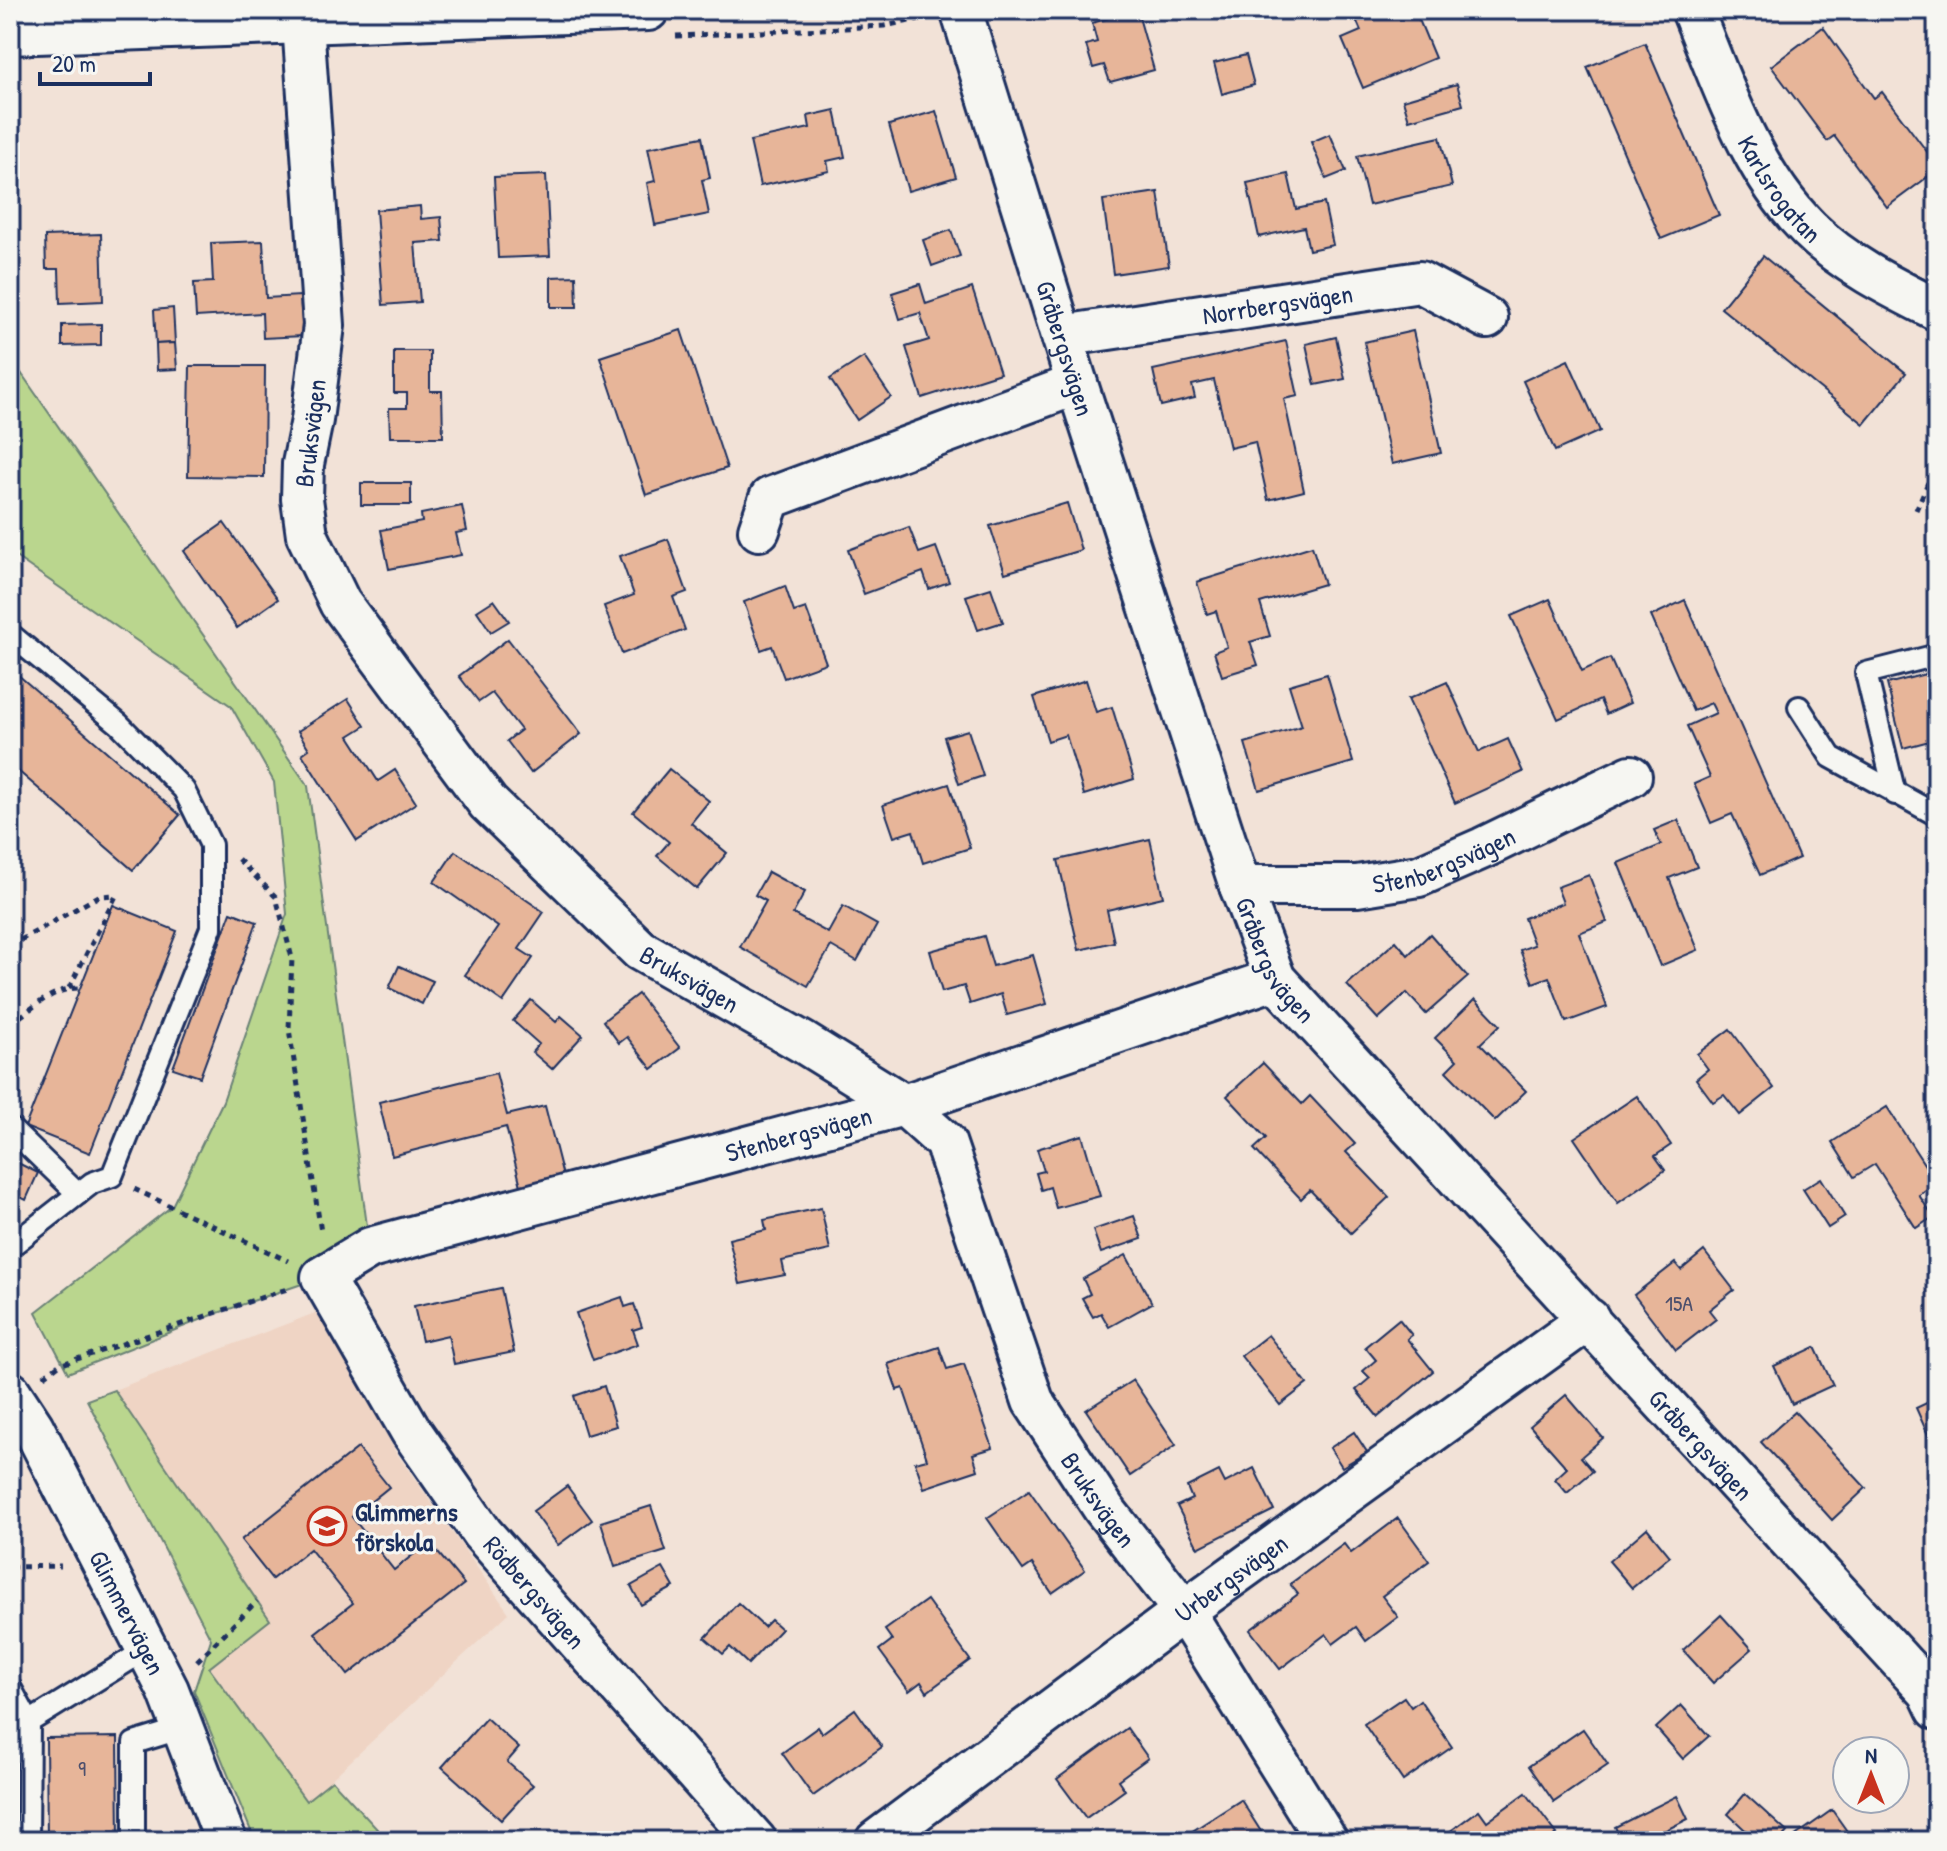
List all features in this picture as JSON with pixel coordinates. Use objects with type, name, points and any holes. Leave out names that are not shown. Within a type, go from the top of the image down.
[{"type":"street","points":[[10,34],[648,10]]},
{"type":"street","name":"Gråbergsvägen","points":[[961,10],[1077,384],[1240,886],[1275,979],[1929,1692],[1937,1709]]},
{"type":"street","name":"Karlsrogatan","points":[[1692,10],[1744,134],[1786,203],[1810,230],[1841,255],[1937,310]]},
{"type":"street","name":"Bruksvägen","points":[[303,23],[324,325],[303,464],[302,499],[307,535],[340,603],[488,803],[640,950],[804,1043],[904,1105],[945,1142],[1033,1401],[1104,1509],[1184,1611],[1327,1841]]},
{"type":"street","name":"Norrbergsvägen","points":[[1062,336],[1420,282],[1487,318]]},
{"type":"street","points":[[759,530],[770,498],[1077,384]]},
{"type":"street","name":"Stenbergsvägen","points":[[1240,886],[1357,886],[1419,876],[1631,776]]},
{"type":"street","name":"Stenbergsvägen","points":[[322,1277],[370,1248],[904,1105],[1275,979]]},
{"type":"street","name":"Rödbergsvägen","points":[[322,1277],[411,1431],[482,1533],[756,1841]]},
{"type":"street","name":"Urbergsvägen","points":[[876,1841],[1184,1611],[1589,1319]]},
{"type":"street","name":"Glimmervägen","points":[[12,1395],[33,1427],[168,1690],[226,1841]]},
{"type":"lane","points":[[10,634],[119,724],[184,790],[211,845],[211,928],[112,1176],[92,1183],[10,1247]]},
{"type":"lane","points":[[1895,794],[1866,673],[1937,655]]},
{"type":"lane","points":[[1799,707],[1831,757],[1895,794],[1937,812]]},
{"type":"lane","points":[[10,1128],[78,1194]]},
{"type":"lane","points":[[29,1722],[147,1649]]},
{"type":"lane","points":[[10,1687],[29,1722],[28,1841]]},
{"type":"lane","points":[[134,1841],[134,1743],[183,1728]]},
{"type":"path","points":[[1916,510],[1933,471],[1937,469]]},
{"type":"path","points":[[211,845],[243,861],[276,897],[292,958],[289,1029],[322,1236],[322,1277]]},
{"type":"path","points":[[10,946],[99,896],[116,895],[69,988]]},
{"type":"path","points":[[10,1024],[46,997],[69,988],[80,988]]},
{"type":"path","points":[[112,1176],[129,1187],[322,1277]]},
{"type":"path","points":[[12,1395],[59,1365],[322,1277]]},
{"type":"path","points":[[10,1567],[67,1565]]},
{"type":"path","points":[[168,1690],[257,1601]]},
{"type":"shaded area","name":"Glimmerns förskola","points":[[323,1310],[395,1451],[509,1613],[307,1802],[209,1667],[270,1620],[114,1390]]},
{"type":"green space","points":[[10,357],[308,786],[370,1248],[322,1277],[215,1314],[68,1373],[36,1312],[172,1206],[223,1101],[287,914],[274,782],[231,706],[10,553]]},
{"type":"green space","points":[[114,1390],[270,1620],[209,1668],[306,1801],[332,1780],[388,1841],[255,1841],[194,1691],[211,1639],[87,1400]]},
{"type":"building","points":[[1137,10],[1154,70],[1110,82],[1104,65],[1093,68],[1086,45],[1097,42],[1092,23]]},
{"type":"building","points":[[1352,10],[1415,10],[1435,58],[1363,88],[1342,39],[1361,31]]},
{"type":"building","points":[[1823,27],[1874,98],[1882,92],[1937,165],[1937,170],[1887,207],[1834,136],[1827,141],[1771,66]]},
{"type":"building","points":[[1645,43],[1719,215],[1661,239],[1587,67]]},
{"type":"building","points":[[1246,55],[1254,85],[1222,94],[1214,63]]},
{"type":"building","points":[[1457,84],[1463,105],[1409,120],[1403,100]]},
{"type":"building","points":[[835,110],[845,157],[827,161],[829,171],[760,186],[750,141],[810,128],[808,116]]},
{"type":"building","points":[[936,111],[956,177],[908,191],[889,125]]},
{"type":"building","points":[[1330,134],[1346,171],[1326,179],[1311,142]]},
{"type":"building","points":[[702,137],[710,178],[702,180],[709,214],[655,225],[647,183],[655,181],[648,148]]},
{"type":"building","points":[[1440,137],[1452,186],[1369,205],[1357,156]]},
{"type":"building","points":[[1288,174],[1296,209],[1324,203],[1333,245],[1309,250],[1304,227],[1259,237],[1247,183]]},
{"type":"building","points":[[546,175],[550,256],[498,258],[494,177]]},
{"type":"building","points":[[1158,192],[1169,266],[1113,274],[1103,200]]},
{"type":"building","points":[[420,206],[421,219],[441,217],[443,241],[415,243],[420,302],[383,305],[376,210]]},
{"type":"building","points":[[951,230],[960,256],[932,266],[923,240]]},
{"type":"building","points":[[101,234],[103,301],[60,303],[59,269],[46,269],[45,236]]},
{"type":"building","points":[[263,241],[266,298],[300,296],[303,336],[263,338],[262,313],[196,317],[194,283],[213,282],[211,243]]},
{"type":"building","points":[[1763,256],[1906,373],[1864,424],[1721,308]]},
{"type":"building","points":[[576,276],[577,307],[551,307],[551,277]]},
{"type":"building","points":[[920,284],[926,304],[972,288],[1000,373],[922,398],[906,347],[929,340],[920,313],[900,319],[892,293]]},
{"type":"building","points":[[173,308],[175,343],[156,344],[154,310]]},
{"type":"building","points":[[101,324],[101,345],[62,346],[62,325]]},
{"type":"building","points":[[681,330],[727,468],[646,495],[600,357]]},
{"type":"building","points":[[1413,331],[1441,453],[1392,464],[1364,342]]},
{"type":"building","points":[[1336,337],[1345,379],[1315,385],[1306,344]]},
{"type":"building","points":[[1286,341],[1298,396],[1284,399],[1304,491],[1268,500],[1255,442],[1230,448],[1214,380],[1192,385],[1195,398],[1161,406],[1153,370]]},
{"type":"building","points":[[175,343],[177,369],[157,370],[156,344]]},
{"type":"building","points":[[394,351],[430,351],[430,391],[442,391],[443,437],[390,437],[389,408],[407,408],[407,393],[394,393]]},
{"type":"building","points":[[864,357],[891,397],[857,420],[830,379]]},
{"type":"building","points":[[1568,360],[1600,431],[1555,451],[1523,381]]},
{"type":"building","points":[[190,366],[265,366],[264,477],[188,476]]},
{"type":"building","points":[[361,483],[411,483],[411,505],[361,505]]},
{"type":"building","points":[[1067,503],[1081,550],[1005,573],[990,526]]},
{"type":"building","points":[[462,506],[467,531],[456,533],[461,555],[389,569],[381,530],[422,522],[421,514]]},
{"type":"building","points":[[224,523],[278,599],[237,628],[184,551]]},
{"type":"building","points":[[909,527],[919,553],[936,547],[949,582],[929,589],[923,572],[864,594],[848,550]]},
{"type":"building","points":[[668,539],[687,592],[673,597],[685,630],[622,654],[604,606],[634,595],[620,556]]},
{"type":"building","points":[[1312,546],[1324,584],[1260,603],[1270,636],[1250,642],[1258,665],[1222,676],[1214,652],[1227,647],[1216,611],[1207,614],[1197,582]]},
{"type":"building","points":[[785,586],[794,612],[806,608],[826,663],[784,678],[772,646],[761,650],[744,602]]},
{"type":"building","points":[[991,588],[1003,622],[978,630],[966,596]]},
{"type":"building","points":[[1550,599],[1582,671],[1610,658],[1630,703],[1606,714],[1600,700],[1558,719],[1511,616]]},
{"type":"building","points":[[494,600],[509,621],[491,632],[477,611]]},
{"type":"building","points":[[1685,600],[1799,858],[1760,875],[1732,814],[1711,823],[1694,784],[1710,777],[1687,726],[1716,713],[1711,703],[1693,711],[1651,616]]},
{"type":"building","points":[[508,639],[581,734],[531,773],[507,741],[521,730],[492,693],[479,702],[459,676]]},
{"type":"building","points":[[10,668],[180,815],[133,870],[10,764]]},
{"type":"building","points":[[1937,671],[1937,739],[1903,748],[1887,684]]},
{"type":"building","points":[[1327,674],[1353,762],[1259,790],[1245,743],[1302,726],[1289,685]]},
{"type":"building","points":[[1086,680],[1096,712],[1112,707],[1134,779],[1084,795],[1066,735],[1048,741],[1034,697]]},
{"type":"building","points":[[1447,682],[1479,752],[1508,739],[1523,772],[1455,803],[1408,699]]},
{"type":"building","points":[[348,699],[365,726],[349,736],[378,781],[395,770],[416,803],[357,841],[302,754],[309,749],[298,731]]},
{"type":"building","points":[[968,730],[983,776],[959,784],[944,737]]},
{"type":"building","points":[[669,769],[709,801],[691,823],[727,853],[697,889],[657,856],[669,842],[633,812]]},
{"type":"building","points":[[949,784],[970,848],[923,863],[913,831],[894,837],[883,805]]},
{"type":"building","points":[[1678,820],[1697,867],[1669,878],[1698,950],[1660,966],[1618,863],[1661,845],[1654,830]]},
{"type":"building","points":[[1150,839],[1163,897],[1107,910],[1114,942],[1079,950],[1058,860]]},
{"type":"building","points":[[455,851],[544,912],[519,949],[533,958],[503,1002],[465,975],[498,927],[434,882]]},
{"type":"building","points":[[768,872],[805,892],[793,914],[828,933],[843,906],[877,925],[857,961],[831,946],[808,986],[740,947],[766,901],[755,895]]},
{"type":"building","points":[[1589,875],[1607,922],[1579,933],[1607,1007],[1566,1022],[1549,977],[1533,983],[1520,950],[1534,945],[1524,918],[1563,903],[1557,887]]},
{"type":"building","points":[[113,905],[177,931],[90,1153],[25,1127]]},
{"type":"building","points":[[231,912],[257,922],[200,1077],[173,1068]]},
{"type":"building","points":[[1430,934],[1468,977],[1426,1014],[1407,993],[1378,1019],[1347,985],[1396,941],[1408,955]]},
{"type":"building","points":[[984,936],[993,966],[1033,955],[1047,1004],[1007,1015],[1001,994],[970,1004],[964,986],[942,992],[930,951]]},
{"type":"building","points":[[399,966],[433,981],[422,1004],[389,988]]},
{"type":"building","points":[[638,994],[680,1048],[652,1069],[627,1037],[619,1043],[603,1021]]},
{"type":"building","points":[[1475,999],[1500,1025],[1480,1044],[1526,1091],[1495,1121],[1446,1071],[1457,1060],[1435,1038]]},
{"type":"building","points":[[531,1000],[556,1022],[561,1016],[583,1035],[552,1069],[532,1052],[539,1044],[513,1021]]},
{"type":"building","points":[[1730,1029],[1774,1088],[1740,1115],[1724,1095],[1713,1102],[1696,1079],[1708,1069],[1697,1054]]},
{"type":"building","points":[[1263,1063],[1302,1104],[1310,1096],[1355,1144],[1346,1152],[1389,1197],[1351,1233],[1310,1190],[1301,1199],[1254,1149],[1266,1138],[1227,1096]]},
{"type":"building","points":[[496,1073],[507,1115],[545,1106],[563,1176],[521,1186],[506,1127],[392,1156],[379,1102]]},
{"type":"building","points":[[1637,1096],[1671,1145],[1655,1156],[1665,1170],[1618,1203],[1574,1138]]},
{"type":"building","points":[[1887,1107],[1937,1184],[1919,1195],[1933,1217],[1916,1228],[1875,1164],[1854,1177],[1832,1142]]},
{"type":"building","points":[[1082,1135],[1100,1196],[1056,1208],[1050,1187],[1041,1190],[1036,1173],[1044,1171],[1037,1149]]},
{"type":"building","points":[[10,1159],[38,1173],[26,1200],[10,1192]]},
{"type":"building","points":[[1821,1178],[1845,1217],[1828,1228],[1803,1189]]},
{"type":"building","points":[[821,1208],[830,1250],[782,1261],[785,1275],[740,1284],[729,1239],[766,1230],[764,1220]]},
{"type":"building","points":[[1134,1216],[1142,1239],[1101,1253],[1093,1230]]},
{"type":"building","points":[[1704,1251],[1734,1290],[1709,1310],[1716,1319],[1676,1350],[1634,1295],[1675,1263],[1681,1270]]},
{"type":"building","points":[[1126,1255],[1152,1303],[1109,1327],[1101,1313],[1093,1317],[1082,1298],[1090,1294],[1083,1279]]},
{"type":"building","points":[[501,1288],[514,1352],[454,1364],[448,1335],[422,1341],[414,1306]]},
{"type":"building","points":[[622,1297],[625,1307],[634,1304],[642,1327],[633,1330],[638,1344],[593,1360],[576,1313]]},
{"type":"building","points":[[1399,1319],[1412,1335],[1407,1339],[1433,1371],[1378,1417],[1356,1390],[1370,1378],[1363,1371],[1376,1360],[1365,1347]]},
{"type":"building","points":[[1268,1335],[1307,1384],[1280,1405],[1241,1356]]},
{"type":"building","points":[[939,1347],[947,1369],[964,1364],[993,1448],[973,1454],[978,1470],[924,1488],[915,1462],[927,1459],[903,1388],[897,1390],[888,1364]]},
{"type":"building","points":[[1815,1347],[1833,1385],[1792,1404],[1774,1366]]},
{"type":"building","points":[[1133,1380],[1176,1445],[1130,1476],[1086,1410]]},
{"type":"building","points":[[604,1386],[616,1426],[586,1435],[574,1396]]},
{"type":"building","points":[[1566,1395],[1603,1438],[1581,1457],[1593,1471],[1567,1493],[1555,1479],[1567,1468],[1530,1426]]},
{"type":"building","points":[[1937,1398],[1937,1455],[1916,1408]]},
{"type":"building","points":[[1795,1412],[1866,1488],[1832,1520],[1761,1442]]},
{"type":"building","points":[[1354,1432],[1367,1452],[1342,1467],[1330,1448]]},
{"type":"building","name":"Glimmerns förskola","points":[[358,1448],[389,1487],[352,1517],[394,1570],[429,1542],[464,1584],[348,1675],[315,1633],[353,1603],[310,1549],[272,1579],[241,1540]]},
{"type":"building","points":[[1254,1468],[1274,1510],[1198,1548],[1177,1506],[1192,1499],[1187,1487],[1219,1471],[1225,1483]]},
{"type":"building","points":[[567,1486],[592,1520],[558,1545],[533,1511]]},
{"type":"building","points":[[1029,1490],[1085,1570],[1052,1593],[1032,1564],[1023,1570],[987,1518]]},
{"type":"building","points":[[651,1506],[666,1551],[615,1567],[601,1522]]},
{"type":"building","points":[[1398,1518],[1429,1561],[1382,1596],[1398,1617],[1366,1641],[1356,1627],[1333,1644],[1326,1634],[1280,1669],[1250,1630],[1298,1594],[1290,1584],[1344,1544],[1351,1553]]},
{"type":"building","points":[[1647,1528],[1670,1556],[1632,1588],[1609,1561]]},
{"type":"building","points":[[663,1568],[674,1587],[641,1605],[631,1586]]},
{"type":"building","points":[[927,1600],[970,1660],[927,1692],[921,1682],[909,1691],[879,1650],[892,1640],[885,1630]]},
{"type":"building","points":[[738,1603],[764,1627],[771,1620],[781,1629],[748,1664],[730,1647],[723,1654],[705,1638]]},
{"type":"building","points":[[1721,1615],[1752,1649],[1713,1683],[1683,1650]]},
{"type":"building","points":[[1404,1697],[1411,1707],[1420,1700],[1452,1747],[1403,1781],[1364,1724]]},
{"type":"building","points":[[1681,1705],[1709,1736],[1683,1759],[1656,1728]]},
{"type":"building","points":[[855,1709],[882,1747],[813,1796],[782,1753],[818,1727],[822,1733]]},
{"type":"building","points":[[486,1718],[519,1748],[507,1762],[533,1785],[501,1820],[442,1767]]},
{"type":"building","points":[[1127,1728],[1148,1758],[1118,1780],[1125,1790],[1086,1818],[1057,1779]]},
{"type":"building","points":[[1583,1729],[1608,1765],[1554,1802],[1529,1766]]},
{"type":"building","points":[[118,1737],[119,1841],[47,1841],[46,1738]]},
{"type":"building","points":[[1526,1793],[1557,1834],[1547,1841],[1437,1841],[1479,1810],[1487,1821]]},
{"type":"building","points":[[1745,1794],[1787,1832],[1779,1841],[1757,1841],[1728,1814]]},
{"type":"building","points":[[1677,1796],[1688,1819],[1664,1831],[1669,1841],[1622,1841],[1615,1827]]},
{"type":"building","points":[[1241,1800],[1267,1841],[1177,1841]]},
{"type":"building","points":[[1831,1811],[1831,1815],[1836,1815],[1854,1841],[1792,1841]]},
{"type":"place","name":"Glimmerns förskola","points":[[327,1526]]}]
